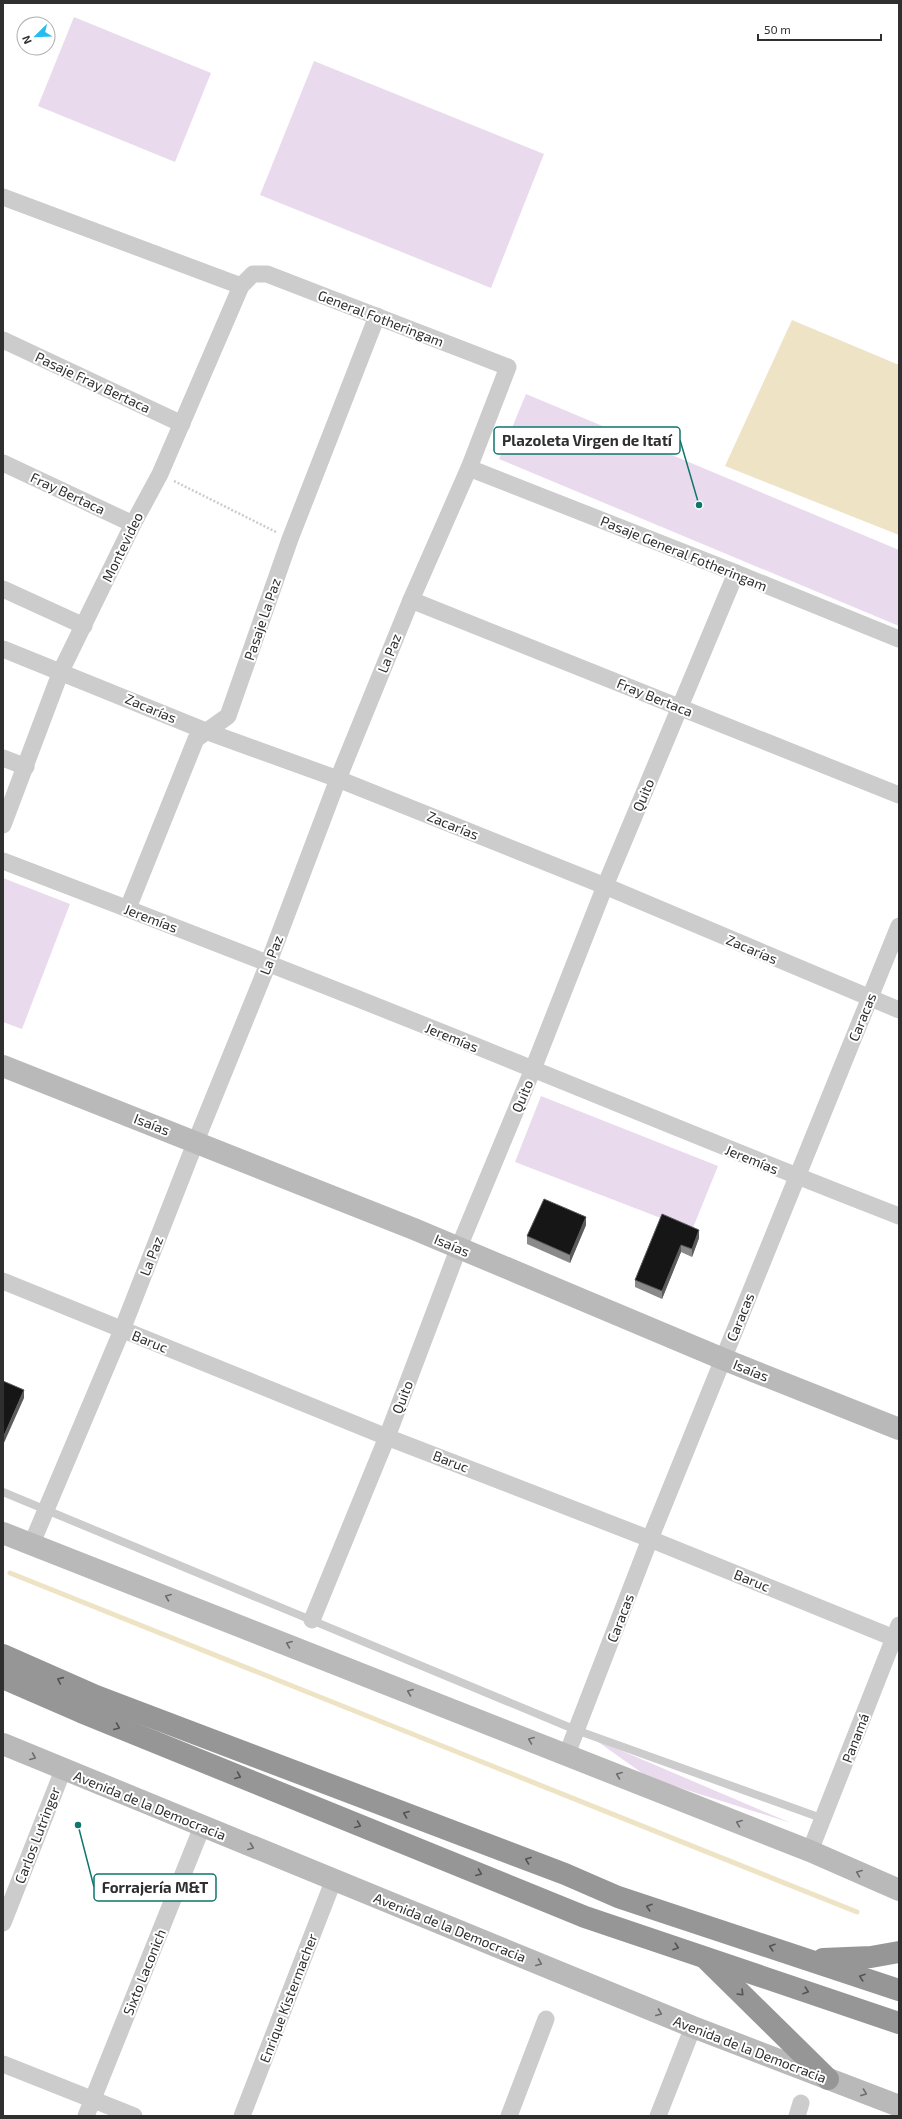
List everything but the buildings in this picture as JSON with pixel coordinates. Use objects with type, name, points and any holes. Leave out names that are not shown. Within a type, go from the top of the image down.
[{"type":"highway","points":[[3,1655],[96,1696],[565,1874],[618,1897],[810,1959],[899,1990]]},
{"type":"highway","points":[[3,1678],[96,1718],[578,1914],[899,2023]]},
{"type":"highway","points":[[810,1959],[871,1957],[899,1952]]},
{"type":"highway","points":[[703,1956],[828,2080]]},
{"type":"street","points":[[3,197],[241,286]]},
{"type":"street","name":"Montevideo","points":[[3,826],[61,671],[133,524],[160,474],[241,286],[253,274]]},
{"type":"street","name":"General Fotheringam","points":[[253,274],[268,274],[508,366]]},
{"type":"street","name":"Pasaje La Paz","points":[[128,908],[196,739],[208,732],[228,716],[290,539],[377,316]]},
{"type":"street","name":"Pasaje Fray Bertaca","points":[[3,340],[182,424]]},
{"type":"street","name":"La Paz","points":[[32,1543],[122,1330],[196,1141],[268,964],[338,779],[411,600],[469,468],[508,366]]},
{"type":"street","name":"Fray Bertaca","points":[[3,463],[133,524]]},
{"type":"street","name":"Pasaje General Fotheringam","points":[[469,468],[736,573],[899,640]]},
{"type":"street","name":"Quito","points":[[312,1620],[387,1436],[459,1247],[534,1069],[606,886],[736,573]]},
{"type":"street","points":[[3,589],[84,626]]},
{"type":"street","name":"Fray Bertaca","points":[[411,600],[899,795]]},
{"type":"street","name":"Zacarías","points":[[3,649],[61,671],[208,732],[338,779],[606,886],[869,999],[899,1010]]},
{"type":"street","points":[[3,758],[26,767]]},
{"type":"street","name":"Jeremías","points":[[3,861],[128,908],[534,1069],[798,1177],[899,1216]]},
{"type":"street","name":"Caracas","points":[[567,1754],[650,1539],[899,926]]},
{"type":"street","name":"Isaías","points":[[3,1066],[196,1141],[459,1247],[723,1359],[899,1429]]},
{"type":"street","name":"Baruc","points":[[3,1281],[387,1436],[897,1635]]},
{"type":"street","points":[[3,1533],[32,1543],[567,1754],[810,1851],[899,1890]]},
{"type":"street","name":"Panamá","points":[[810,1851],[897,1635]]},
{"type":"street","name":"Avenida de la Democracia","points":[[3,1744],[63,1770],[334,1879],[693,2027],[899,2106]]},
{"type":"street","name":"Carlos Lutringer","points":[[3,1923],[63,1770]]},
{"type":"street","name":"Sixto Laconich","points":[[86,2116],[202,1827]]},
{"type":"street","name":"Enrique Kistermacher","points":[[242,2116],[334,1879]]},
{"type":"street","points":[[509,2116],[546,2019]]},
{"type":"street","points":[[658,2116],[693,2027]]},
{"type":"street","points":[[3,2064],[134,2116]]},
{"type":"lane","points":[[3,1492],[576,1730],[824,1819]]},
{"type":"path","points":[[160,474],[290,539]]},
{"type":"shaded area","points":[[74,17],[211,73],[175,162],[38,106]]},
{"type":"shaded area","points":[[314,61],[544,154],[491,288],[260,195]]},
{"type":"shaded area","points":[[792,320],[899,365],[899,535],[725,466]]},
{"type":"shaded area","points":[[526,394],[899,550],[899,626],[499,459]]},
{"type":"shaded area","points":[[3,878],[70,904],[22,1029],[3,1022]]},
{"type":"shaded area","points":[[541,1096],[718,1166],[692,1230],[515,1162]]},
{"type":"shaded area","points":[[594,1739],[791,1823],[649,1778]]},
{"type":"waterway","points":[[10,1573],[857,1912]]},
{"type":"place","name":"Plazoleta Virgen de Itatí","points":[[699,505]]},
{"type":"place","name":"Forrajería M&T","points":[[78,1825]]}]
